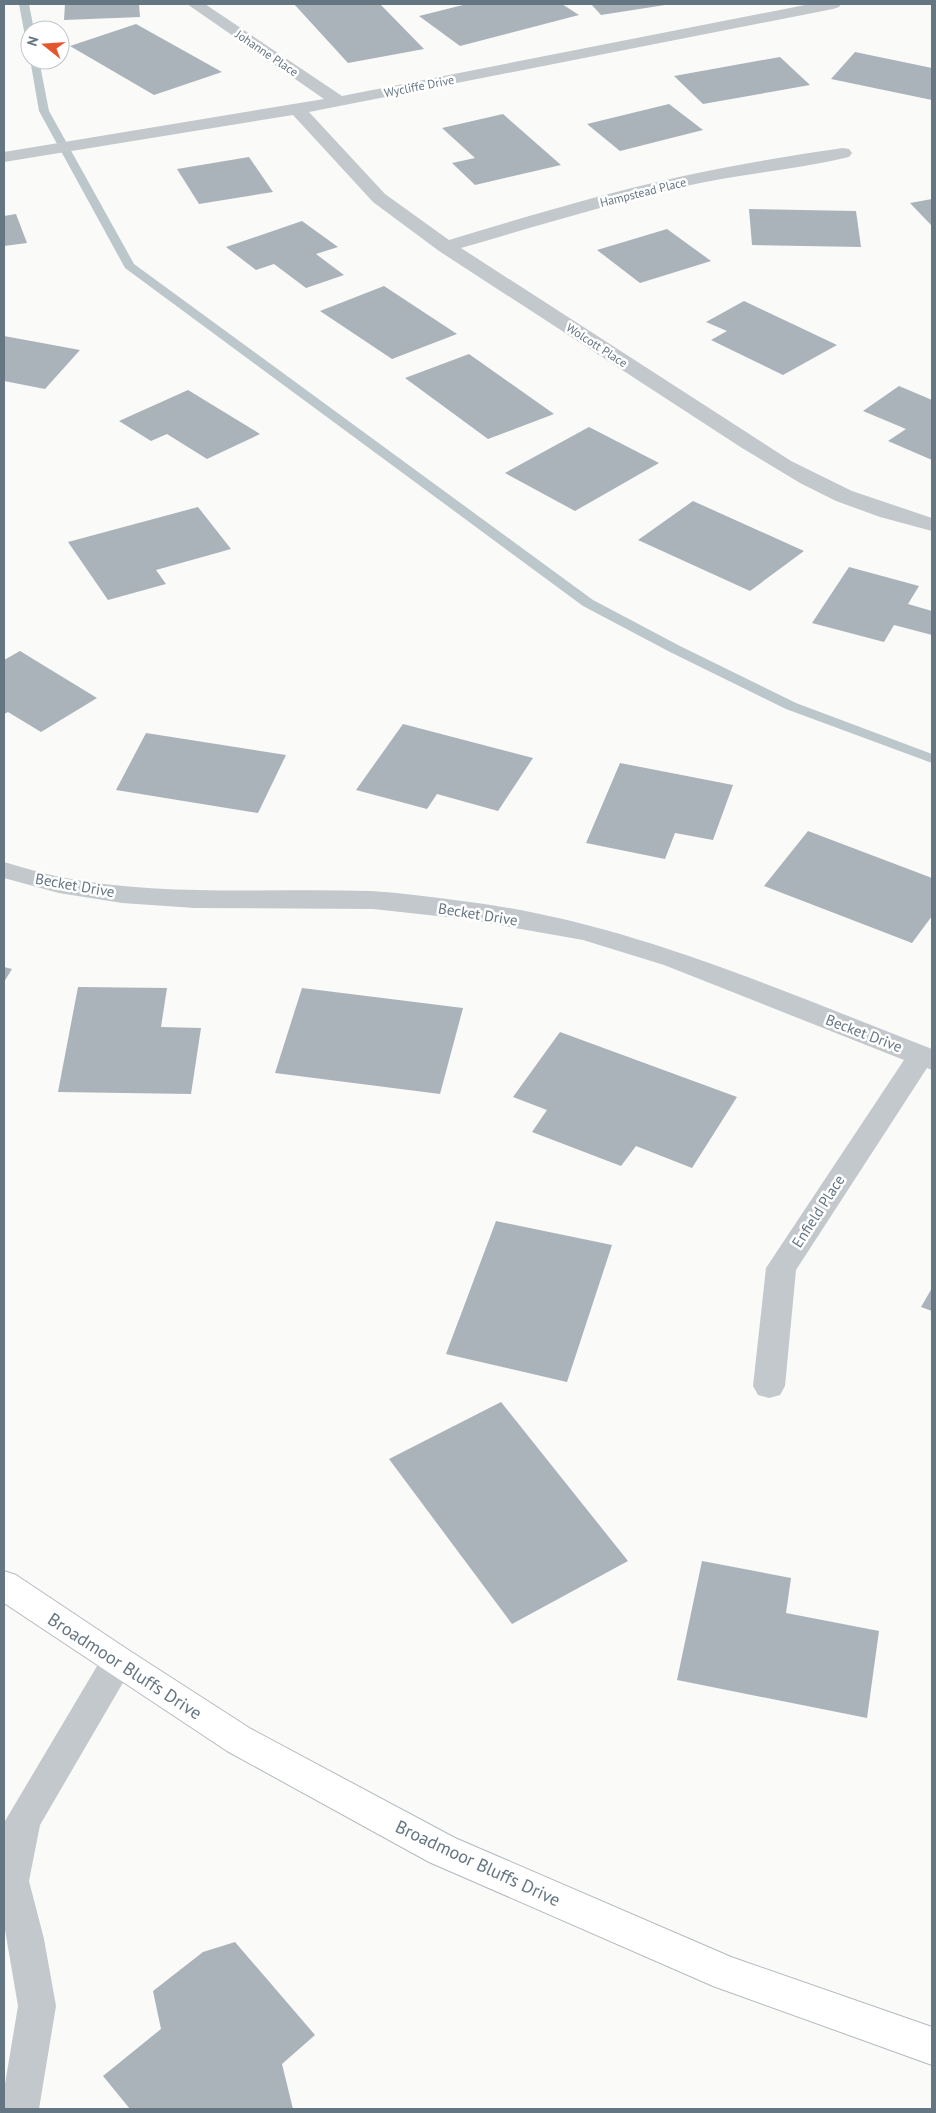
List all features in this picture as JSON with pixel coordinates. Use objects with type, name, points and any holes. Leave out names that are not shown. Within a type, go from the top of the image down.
[{"type":"street","name":"Johanne Place","points":[[195,4],[339,102]]},
{"type":"street","name":"Wycliffe Drive","points":[[7,156],[339,102],[833,4]]},
{"type":"street","name":"Wolcott Place","points":[[298,109],[379,198],[446,247],[749,444],[799,474],[844,496],[932,525]]},
{"type":"street","name":"Hampstead Place","points":[[446,247],[565,211],[655,188],[756,166],[843,153]]},
{"type":"street","name":"Becket Drive","points":[[4,870],[59,885],[122,894],[195,899],[373,900],[465,910],[584,932],[673,959],[927,1058]]},
{"type":"street","name":"Enfield Place","points":[[769,1386],[781,1268],[927,1058]]},
{"type":"street","name":"Broadmoor Bluffs Drive","points":[[4,1585],[118,1662],[239,1740],[442,1850],[726,1974],[932,2046]]},
{"type":"street","points":[[20,2109],[37,2006],[26,1939],[11,1881],[23,1821],[118,1662]]},
{"type":"building","points":[[65,4],[139,4],[140,17],[64,20]]},
{"type":"building","points":[[294,4],[380,4],[424,49],[348,63]]},
{"type":"building","points":[[467,4],[562,4],[579,15],[460,46],[419,16]]},
{"type":"building","points":[[591,4],[665,4],[665,5],[601,15]]},
{"type":"building","points":[[136,24],[222,72],[154,95],[70,46]]},
{"type":"building","points":[[855,52],[932,68],[932,100],[831,79]]},
{"type":"building","points":[[780,57],[810,85],[703,104],[674,76]]},
{"type":"building","points":[[669,104],[703,130],[620,151],[587,124]]},
{"type":"building","points":[[503,114],[561,165],[475,185],[452,163],[475,158],[442,128]]},
{"type":"building","points":[[249,157],[273,192],[199,204],[177,169]]},
{"type":"building","points":[[932,199],[932,226],[910,203]]},
{"type":"building","points":[[749,209],[856,211],[861,247],[752,245]]},
{"type":"building","points":[[16,214],[27,243],[4,246],[4,216]]},
{"type":"building","points":[[302,221],[338,247],[316,254],[344,275],[306,288],[274,264],[256,270],[226,247]]},
{"type":"building","points":[[667,229],[711,261],[640,283],[597,250]]},
{"type":"building","points":[[384,286],[457,334],[392,359],[320,311]]},
{"type":"building","points":[[744,301],[837,345],[783,375],[711,340],[727,331],[706,322]]},
{"type":"building","points":[[4,336],[80,350],[45,389],[4,381]]},
{"type":"building","points":[[469,354],[554,414],[488,439],[405,378]]},
{"type":"building","points":[[899,386],[932,400],[932,460],[888,441],[906,429],[863,411]]},
{"type":"building","points":[[188,390],[260,434],[207,459],[167,434],[151,441],[119,421]]},
{"type":"building","points":[[589,427],[659,463],[575,511],[505,473]]},
{"type":"building","points":[[693,501],[804,551],[750,591],[638,540]]},
{"type":"building","points":[[198,507],[231,549],[156,570],[166,584],[108,600],[68,542]]},
{"type":"building","points":[[849,567],[919,586],[908,604],[932,611],[932,635],[894,625],[884,642],[812,623]]},
{"type":"building","points":[[20,651],[97,698],[41,732],[8,712],[4,714],[4,660]]},
{"type":"building","points":[[403,724],[533,758],[498,811],[437,794],[427,809],[356,790]]},
{"type":"building","points":[[146,733],[286,755],[258,813],[116,790]]},
{"type":"building","points":[[620,763],[733,785],[713,840],[675,833],[665,859],[586,843]]},
{"type":"building","points":[[808,831],[932,878],[932,916],[912,943],[764,886]]},
{"type":"building","points":[[4,967],[12,969],[4,982]]},
{"type":"building","points":[[78,987],[167,988],[161,1027],[201,1028],[191,1094],[58,1092]]},
{"type":"building","points":[[302,988],[463,1008],[440,1094],[275,1073]]},
{"type":"building","points":[[560,1032],[737,1097],[692,1168],[636,1146],[621,1166],[532,1132],[547,1110],[513,1097]]},
{"type":"building","points":[[496,1221],[612,1245],[567,1382],[446,1354]]},
{"type":"building","points":[[932,1288],[932,1311],[921,1307]]},
{"type":"building","points":[[501,1402],[628,1561],[512,1624],[389,1459]]},
{"type":"building","points":[[702,1561],[791,1578],[786,1613],[879,1631],[867,1718],[677,1680]]},
{"type":"building","points":[[235,1942],[315,2035],[282,2064],[293,2109],[130,2109],[103,2076],[161,2029],[153,1991],[203,1952]]},
{"type":"waterway","points":[[24,4],[27,20]]},
{"type":"waterway","points":[[36,70],[44,111],[129,266],[588,603],[675,649],[791,706],[932,759]]}]
